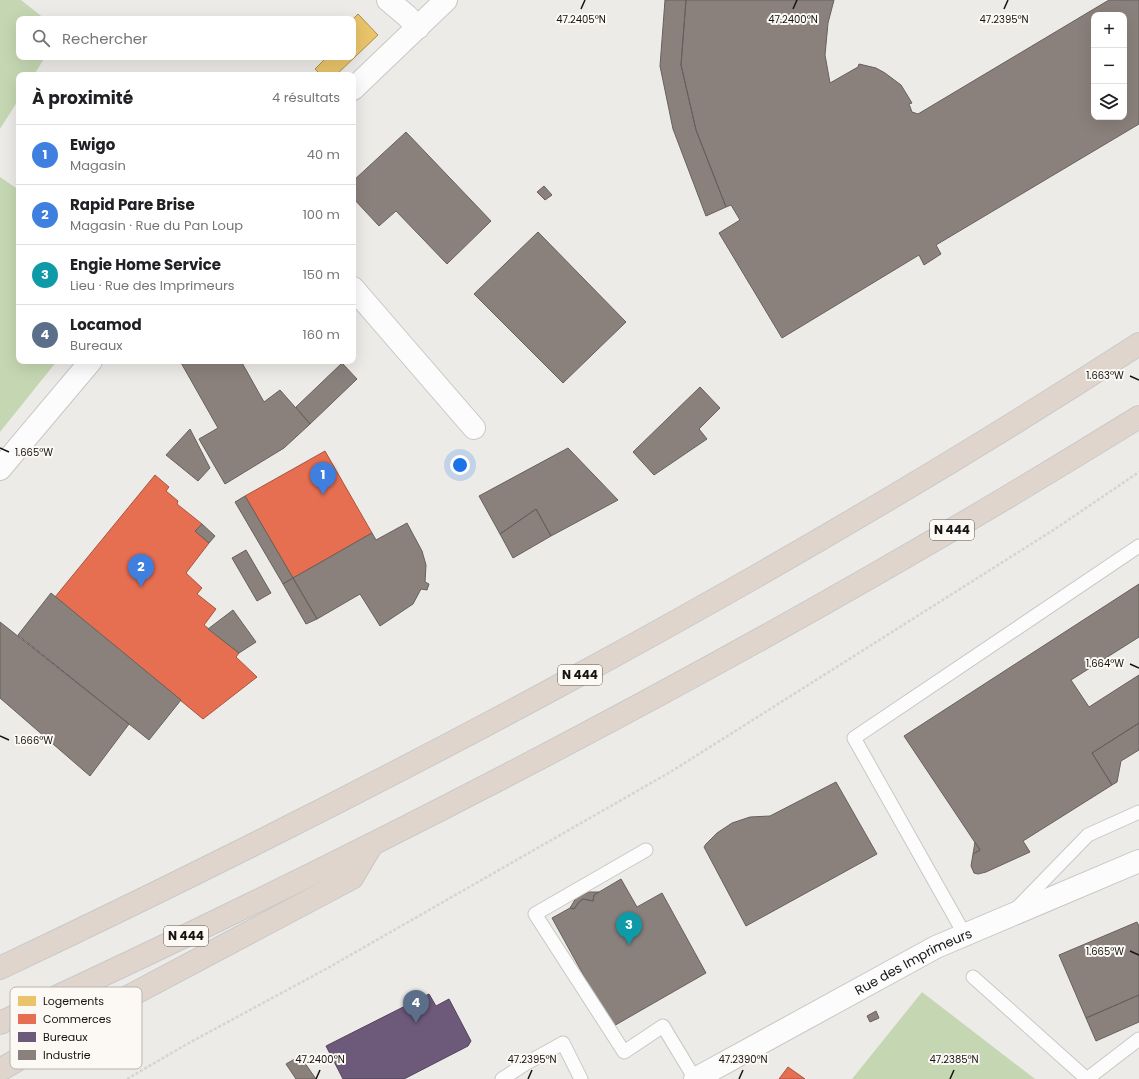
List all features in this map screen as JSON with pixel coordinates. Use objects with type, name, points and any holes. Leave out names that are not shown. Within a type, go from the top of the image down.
[{"type":"highway","name":"N 444","points":[[0,968],[271,838],[580,676],[859,517],[1139,344]]},
{"type":"highway","name":"N 444","points":[[78,987],[210,925],[371,846],[548,755],[763,639],[968,520],[1139,417]]},
{"type":"highway","points":[[142,989],[352,878],[371,846]]},
{"type":"highway","name":"N 444","points":[[0,1024],[10,1019]]},
{"type":"highway","points":[[0,1070],[10,1064]]},
{"type":"street","points":[[388,0],[407,16],[418,28]]},
{"type":"street","points":[[356,86],[446,0]]},
{"type":"street","points":[[356,291],[474,428]]},
{"type":"street","points":[[0,469],[88,364]]},
{"type":"street","name":"Rue des Imprimeurs","points":[[695,1079],[936,947],[1139,861]]},
{"type":"lane","points":[[965,935],[854,738],[1139,546]]},
{"type":"lane","points":[[1009,916],[1088,835],[1139,812]]},
{"type":"lane","points":[[646,850],[535,914],[624,1052],[663,1026],[695,1079]]},
{"type":"lane","points":[[973,977],[1087,1078],[1139,1039]]},
{"type":"lane","points":[[502,1079],[525,1064],[563,1043],[581,1079]]},
{"type":"path","points":[[127,1079],[187,1044],[326,969],[672,771],[1021,550],[1139,472]]},
{"type":"green space","points":[[0,0],[21,0],[41,16],[16,16],[16,60],[43,60],[36,72],[16,72],[16,104],[0,129]]},
{"type":"green space","points":[[0,177],[16,188],[16,364],[55,364],[0,432]]},
{"type":"green space","points":[[922,992],[1035,1079],[852,1079]]},
{"type":"building: Logements","points":[[358,14],[378,35],[356,56],[356,16]]},
{"type":"building: Logements","points":[[324,60],[352,60],[339,72],[318,72],[315,69]]},
{"type":"building: Commerces","points":[[325,451],[372,533],[293,578],[245,496]]},
{"type":"building: Commerces","points":[[155,475],[169,487],[166,491],[178,501],[177,504],[202,524],[195,531],[209,543],[186,573],[202,588],[197,594],[216,609],[204,625],[239,653],[236,657],[257,677],[203,719],[55,597]]},
{"type":"building: Commerces","points":[[788,1067],[805,1079],[779,1079]]},
{"type":"building: Bureaux","points":[[429,994],[436,1006],[449,999],[471,1041],[468,1046],[404,1079],[343,1079],[326,1046]]},
{"type":"building: Industrie","points":[[665,0],[686,0],[681,65],[696,130],[726,207],[706,216],[673,129],[660,66]]},
{"type":"building: Industrie","points":[[686,0],[834,0],[828,23],[825,55],[830,83],[858,67],[859,64],[876,68],[901,85],[912,103],[909,104],[912,112],[918,114],[1109,0],[1139,0],[1139,124],[936,245],[941,254],[924,265],[919,255],[782,338],[719,233],[740,220],[731,205],[726,207],[696,130],[681,65]]},
{"type":"building: Industrie","points":[[406,132],[491,221],[447,264],[396,211],[379,226],[356,201],[356,178]]},
{"type":"building: Industrie","points":[[544,186],[552,195],[545,200],[537,192]]},
{"type":"building: Industrie","points":[[538,232],[626,322],[563,383],[474,294]]},
{"type":"building: Industrie","points":[[182,364],[243,364],[264,402],[280,390],[310,424],[284,448],[225,484],[199,439],[218,428]]},
{"type":"building: Industrie","points":[[341,364],[343,364],[357,379],[310,424],[296,407]]},
{"type":"building: Industrie","points":[[700,387],[720,408],[699,429],[707,439],[654,475],[633,452]]},
{"type":"building: Industrie","points":[[190,429],[210,468],[198,481],[166,455]]},
{"type":"building: Industrie","points":[[568,448],[618,500],[551,536],[536,509],[500,534],[479,496]]},
{"type":"building: Industrie","points":[[245,496],[293,578],[283,584],[235,502]]},
{"type":"building: Industrie","points":[[536,509],[551,536],[513,558],[500,534]]},
{"type":"building: Industrie","points":[[407,523],[422,551],[426,565],[425,582],[429,584],[427,590],[421,589],[413,604],[380,626],[360,594],[317,619],[293,578],[372,533],[376,540]]},
{"type":"building: Industrie","points":[[202,524],[215,536],[209,543],[195,531]]},
{"type":"building: Industrie","points":[[246,550],[271,593],[257,601],[232,558]]},
{"type":"building: Industrie","points":[[293,578],[317,619],[306,624],[283,584]]},
{"type":"building: Industrie","points":[[1139,584],[1139,637],[1071,680],[1089,707],[1139,675],[1139,723],[1092,753],[1112,785],[1023,841],[1030,852],[986,872],[978,874],[974,873],[971,866],[973,854],[980,850],[904,736]]},
{"type":"building: Industrie","points":[[51,593],[181,700],[149,740],[18,635]]},
{"type":"building: Industrie","points":[[233,610],[256,642],[239,653],[208,629]]},
{"type":"building: Industrie","points":[[0,622],[129,724],[90,776],[0,698]]},
{"type":"building: Industrie","points":[[1139,723],[1139,750],[1121,761],[1117,782],[1112,785],[1092,753]]},
{"type":"building: Industrie","points":[[836,782],[877,854],[746,926],[704,847],[717,833],[732,823],[750,817],[770,816]]},
{"type":"building: Industrie","points":[[975,842],[980,850],[973,854]]},
{"type":"building: Industrie","points":[[621,879],[637,907],[662,893],[706,973],[612,1027],[552,918],[570,908],[574,909],[583,899],[593,901],[594,895]]},
{"type":"building: Industrie","points":[[589,892],[599,892],[594,895],[593,901],[583,899],[574,909],[570,908],[576,898]]},
{"type":"building: Industrie","points":[[1137,922],[1139,926],[1139,995],[1086,1018],[1059,955]]},
{"type":"building: Industrie","points":[[1139,995],[1139,1022],[1096,1041],[1086,1018]]},
{"type":"building: Industrie","points":[[876,1011],[879,1018],[870,1022],[867,1016]]},
{"type":"building: Industrie","points":[[300,1056],[316,1079],[296,1079],[286,1064]]},
{"type":"place","name":"Ewigo","points":[[323,495]]},
{"type":"place","name":"Rapid Pare Brise","points":[[141,587]]},
{"type":"place","name":"Engie Home Service","points":[[629,945]]},
{"type":"place","name":"Locamod","points":[[416,1023]]}]
